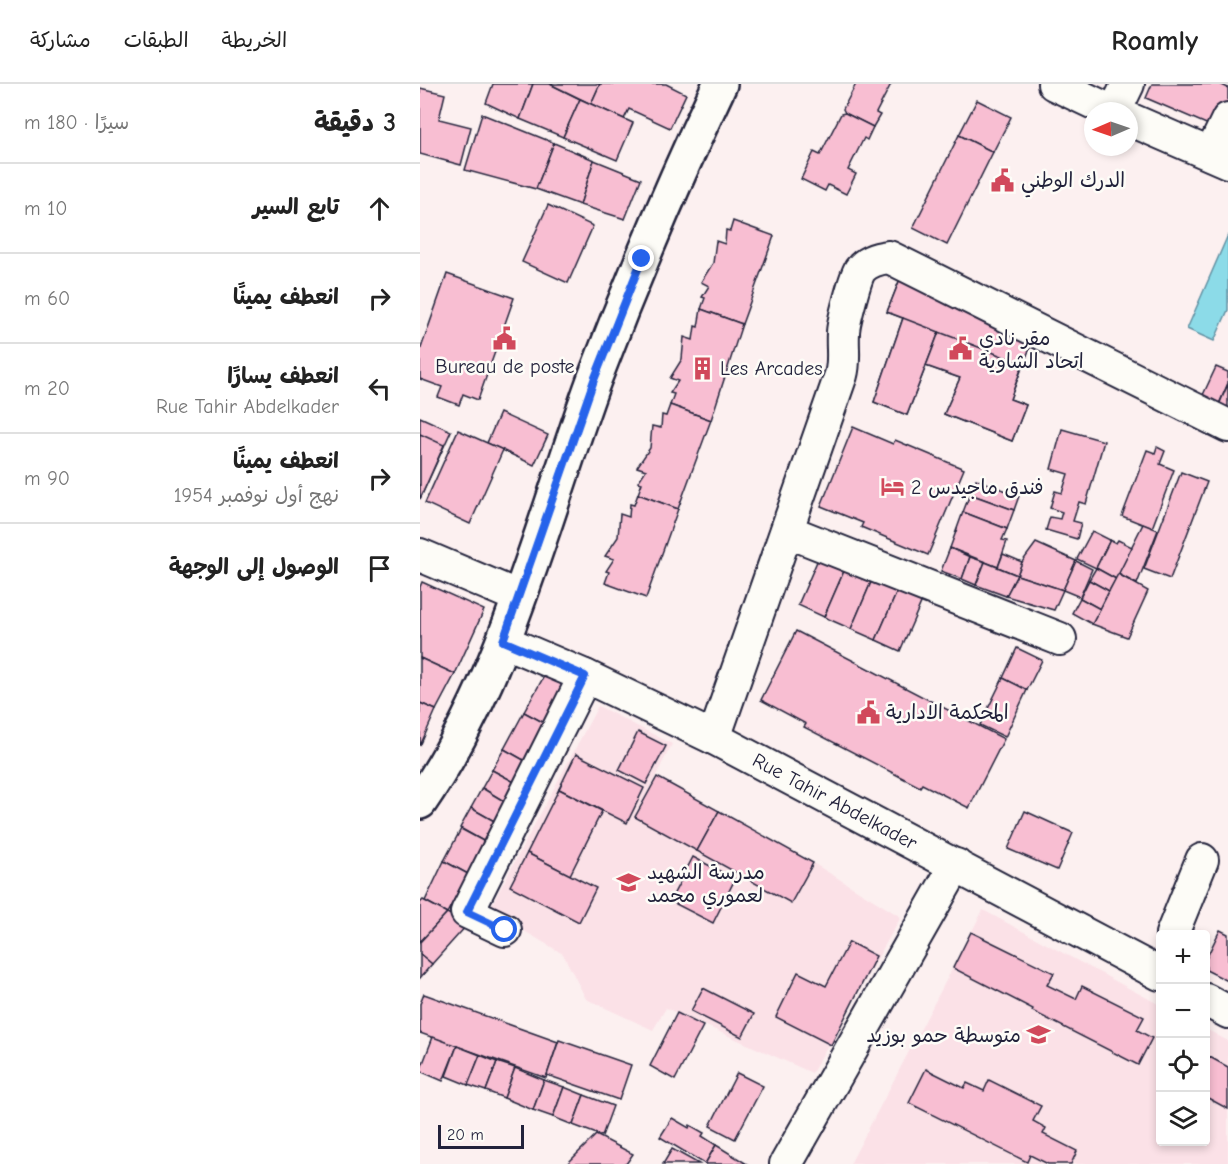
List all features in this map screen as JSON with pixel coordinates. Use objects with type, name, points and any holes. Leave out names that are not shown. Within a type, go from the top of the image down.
[{"type":"main road","points":[[420,802],[472,710],[503,641],[594,380],[642,259],[720,84]]},
{"type":"street","points":[[1054,84],[1093,102]]},
{"type":"street","points":[[1118,102],[1128,84]]},
{"type":"street","points":[[1138,123],[1220,158],[1228,119]]},
{"type":"street","points":[[714,738],[841,375],[844,357],[844,323],[860,270],[879,258],[889,257],[1228,426]]},
{"type":"street","points":[[787,531],[1060,639]]},
{"type":"street","points":[[420,555],[519,597]]},
{"type":"street","name":"Rue Tahir Abdelkader","points":[[503,641],[585,676],[714,738],[1156,967]]},
{"type":"street","points":[[505,930],[467,912],[585,676]]},
{"type":"street","points":[[1174,930],[1202,860]]},
{"type":"street","points":[[786,1164],[956,865]]},
{"type":"street","points":[[1210,1002],[1228,1012]]},
{"type":"shaded area","name":"مدرسة الشهيد لعموري محمد","points":[[598,706],[672,744],[635,817],[790,903],[813,863],[901,917],[812,1073],[666,1008],[653,1030],[586,999],[563,954],[489,910]]},
{"type":"shaded area","name":"متوسطة حمو بوزيد","points":[[983,910],[1156,1003],[1156,1146],[1210,1146],[1210,1031],[1228,1041],[1228,1164],[850,1164]]},
{"type":"water","points":[[1228,235],[1228,310],[1214,341],[1187,329]]},
{"type":"building","points":[[493,84],[533,84],[520,119],[486,103]]},
{"type":"building","points":[[533,84],[550,84],[580,99],[563,137],[520,119]]},
{"type":"building","points":[[550,84],[600,84],[591,104]]},
{"type":"building","points":[[600,84],[666,84],[686,94],[670,128],[629,109],[624,119],[591,104]]},
{"type":"building","points":[[856,84],[891,84],[876,113],[880,115],[873,127],[845,113],[843,109]]},
{"type":"building","points":[[1152,84],[1220,84],[1228,88],[1228,104],[1218,129],[1146,98]]},
{"type":"building","points":[[420,88],[445,94],[439,119],[471,127],[461,165],[420,154]]},
{"type":"building","points":[[580,99],[633,123],[617,160],[563,137]]},
{"type":"building","points":[[977,100],[1011,117],[993,152],[959,135]]},
{"type":"building","points":[[845,113],[873,127],[867,140],[864,138],[848,170],[856,174],[846,194],[828,185],[825,191],[801,179],[814,152],[820,155],[841,114]]},
{"type":"building","points":[[482,114],[554,143],[536,189],[465,170]]},
{"type":"building","points":[[959,135],[993,152],[947,245],[913,228]]},
{"type":"building","points":[[554,143],[594,160],[580,205],[536,189]]},
{"type":"building","points":[[594,160],[641,179],[625,219],[580,205]]},
{"type":"building","points":[[548,205],[593,226],[568,283],[522,262]]},
{"type":"building","name":"Les Arcades","points":[[733,221],[774,236],[742,324],[701,309],[705,298],[702,297],[709,286],[701,282],[713,263],[716,241],[725,244],[726,230],[730,231]]},
{"type":"building","points":[[447,274],[514,298],[478,400],[463,394],[459,405],[438,397],[442,387],[420,379],[420,351]]},
{"type":"building","points":[[900,279],[1036,332],[1023,364],[887,312]]},
{"type":"building","name":"مقر نادي اتحاد الشاوية","points":[[900,279],[1036,332],[1010,399],[1026,405],[1012,441],[944,414],[960,378],[926,366],[907,415],[874,402],[903,318],[887,312]]},
{"type":"building","name":"Les Arcades","points":[[701,309],[742,324],[711,420],[670,405],[674,394],[670,393],[678,381],[670,378],[682,359],[684,337],[693,340]]},
{"type":"building","points":[[903,318],[939,332],[907,415],[874,402]]},
{"type":"building","points":[[939,332],[1023,364],[1010,399],[1026,405],[1012,441],[944,414],[960,378],[926,366]]},
{"type":"building","points":[[1216,367],[1228,372],[1228,383],[1219,404],[1202,397]]},
{"type":"building","points":[[1228,384],[1228,409],[1219,405]]},
{"type":"building","name":"Les Arcades","points":[[670,405],[711,420],[678,509],[638,494],[642,483],[638,482],[646,470],[637,467],[650,448],[652,426],[661,428],[662,415],[666,416]]},
{"type":"building","points":[[500,413],[548,435],[534,465],[487,443]]},
{"type":"building","points":[[420,417],[451,431],[420,499]]},
{"type":"building","name":"فندق ماجيدس 2","points":[[853,427],[893,444],[895,440],[964,469],[928,555],[861,527],[863,523],[821,506]]},
{"type":"building","points":[[1062,429],[1104,441],[1086,504],[1079,502],[1073,521],[1081,523],[1077,539],[1046,530],[1050,517],[1060,519],[1062,512],[1050,508],[1055,491],[1062,493],[1068,474],[1051,469]]},
{"type":"building","points":[[458,430],[503,450],[470,524],[425,503]]},
{"type":"building","points":[[420,434],[444,445],[420,499]]},
{"type":"building","points":[[1157,447],[1165,451],[1160,464],[1174,470],[1152,528],[1122,516],[1147,450],[1155,453]]},
{"type":"building","points":[[1181,472],[1207,482],[1170,579],[1144,569]]},
{"type":"building","points":[[976,479],[1019,496],[1014,510],[970,494]]},
{"type":"building","points":[[638,494],[678,509],[646,598],[605,583],[609,572],[606,571],[614,559],[605,556],[618,537],[620,514],[629,517],[630,504],[634,505]]},
{"type":"building","points":[[970,494],[1014,510],[1007,529],[963,512]]},
{"type":"building","points":[[963,512],[1007,529],[1002,540],[1007,541],[998,567],[950,548]]},
{"type":"building","points":[[1143,524],[1158,530],[1137,584],[1118,574]]},
{"type":"building","points":[[1092,531],[1110,540],[1096,568],[1077,559]]},
{"type":"building","points":[[1110,540],[1116,543],[1118,540],[1132,547],[1116,579],[1096,568]]},
{"type":"building","points":[[1036,543],[1076,561],[1063,590],[1017,575],[1022,562]]},
{"type":"building","points":[[950,548],[970,557],[962,579],[941,571]]},
{"type":"building","points":[[822,550],[848,562],[824,617],[798,605]]},
{"type":"building","points":[[1003,554],[1022,562],[1017,575],[998,567]]},
{"type":"building","points":[[970,557],[985,562],[976,585],[962,579]]},
{"type":"building","points":[[1076,561],[1092,569],[1080,597],[1063,590]]},
{"type":"building","points":[[848,562],[875,573],[851,629],[824,617]]},
{"type":"building","points":[[985,562],[1017,575],[1006,596],[976,585]]},
{"type":"building","points":[[1096,568],[1116,579],[1109,591],[1089,580]]},
{"type":"building","points":[[875,573],[900,585],[876,640],[851,629]]},
{"type":"building","points":[[1118,574],[1148,591],[1127,637],[1092,624]]},
{"type":"building","points":[[1017,575],[1063,590],[1054,610],[1006,596]]},
{"type":"building","points":[[1089,580],[1109,591],[1100,609],[1080,598]]},
{"type":"building","points":[[422,582],[484,610],[455,674],[420,658],[420,587]]},
{"type":"building","points":[[900,585],[924,596],[900,651],[876,640]]},
{"type":"building","points":[[1080,598],[1100,609],[1092,624],[1072,613]]},
{"type":"building","name":"المحكمة الادارية","points":[[796,631],[1004,739],[969,808],[922,784],[920,787],[804,727],[806,724],[761,700]]},
{"type":"building","points":[[1017,648],[1042,660],[1027,690],[1003,678]]},
{"type":"building","points":[[420,658],[455,674],[436,710],[420,703]]},
{"type":"building","points":[[547,671],[572,685],[550,726],[524,712]]},
{"type":"building","points":[[1003,678],[1027,690],[1005,737],[980,725]]},
{"type":"building","points":[[420,703],[436,710],[420,746]]},
{"type":"building","points":[[524,712],[550,726],[529,763],[504,749]]},
{"type":"building","points":[[638,732],[666,746],[646,784],[619,770]]},
{"type":"building","points":[[504,749],[529,763],[518,784],[492,770]]},
{"type":"building","points":[[576,754],[644,788],[627,823],[559,789]]},
{"type":"building","points":[[492,770],[518,784],[507,803],[482,788]]},
{"type":"building","points":[[657,777],[719,811],[697,851],[635,817]]},
{"type":"building","points":[[482,788],[507,803],[496,822],[471,808]]},
{"type":"building","points":[[559,789],[602,811],[570,875],[527,853]]},
{"type":"building","points":[[471,808],[496,822],[485,842],[460,828]]},
{"type":"building","points":[[719,811],[813,863],[791,903],[697,851]]},
{"type":"building","points":[[1025,811],[1073,833],[1057,870],[1008,849]]},
{"type":"building","points":[[461,829],[485,842],[468,874],[444,861]]},
{"type":"building","points":[[527,853],[596,888],[579,922],[510,886]]},
{"type":"building","points":[[693,857],[735,879],[713,923],[670,901]]},
{"type":"building","points":[[444,861],[468,874],[447,913],[425,901]]},
{"type":"building","points":[[423,900],[447,913],[420,942],[420,903]]},
{"type":"building","points":[[447,913],[468,924],[432,964],[420,954],[420,942]]},
{"type":"building","points":[[1220,930],[1228,934],[1228,981],[1210,972],[1210,951]]},
{"type":"building","points":[[971,932],[1054,973],[1047,985],[1076,999],[1082,986],[1144,1017],[1137,1030],[1152,1038],[1138,1065],[953,968]]},
{"type":"building","points":[[849,942],[876,956],[831,1045],[776,1017],[798,972],[826,986]]},
{"type":"building","points":[[420,954],[432,964],[420,978]]},
{"type":"building","points":[[703,988],[754,1014],[742,1037],[691,1011]]},
{"type":"building","points":[[424,994],[558,1042],[546,1078],[420,1033],[420,1004]]},
{"type":"building","points":[[677,1013],[703,1026],[675,1080],[650,1066]]},
{"type":"building","points":[[433,1037],[457,1046],[443,1081],[420,1071]]},
{"type":"building","points":[[559,1040],[631,1065],[619,1100],[547,1075]]},
{"type":"building","points":[[457,1046],[480,1055],[468,1085],[446,1076]]},
{"type":"building","points":[[480,1055],[497,1062],[486,1091],[468,1085]]},
{"type":"building","points":[[1210,1057],[1228,1067],[1228,1109],[1210,1099]]},
{"type":"building","points":[[497,1062],[515,1068],[504,1098],[486,1091]]},
{"type":"building","points":[[515,1068],[544,1080],[533,1110],[504,1098]]},
{"type":"building","points":[[926,1069],[964,1088],[967,1083],[984,1091],[989,1080],[1041,1106],[1033,1121],[1046,1128],[1043,1134],[1077,1151],[1071,1164],[1048,1164],[1030,1155],[1027,1162],[909,1103]]},
{"type":"building","points":[[737,1073],[763,1086],[735,1139],[710,1126]]},
{"type":"building","points":[[544,1080],[564,1087],[553,1117],[533,1110]]},
{"type":"building","points":[[564,1087],[584,1095],[573,1125],[553,1117]]},
{"type":"building","points":[[584,1095],[613,1106],[602,1136],[573,1125]]},
{"type":"building","points":[[672,1118],[689,1128],[690,1125],[704,1133],[702,1136],[716,1145],[705,1164],[660,1137]]},
{"type":"building","points":[[596,1135],[633,1154],[626,1164],[567,1164]]},
{"type":"building","points":[[716,1145],[747,1164],[705,1164]]},
{"type":"building","points":[[672,1149],[699,1164],[663,1164]]},
{"type":"place","name":"الدرك الوطني","points":[[1003,180]]},
{"type":"place","name":"Bureau de poste","points":[[505,338]]},
{"type":"place","name":"مقر نادي اتحاد الشاوية","points":[[961,349]]},
{"type":"place","name":"Les Arcades","points":[[702,368]]},
{"type":"place","name":"فندق ماجيدس 2","points":[[893,487]]},
{"type":"place","name":"المحكمة الادارية","points":[[868,712]]},
{"type":"place","name":"مدرسة الشهيد لعموري محمد","points":[[629,883]]},
{"type":"place","name":"متوسطة حمو بوزيد","points":[[1039,1035]]},
{"type":"route","points":[[505,930],[467,912],[585,676],[503,641],[594,380],[642,259]]}]
